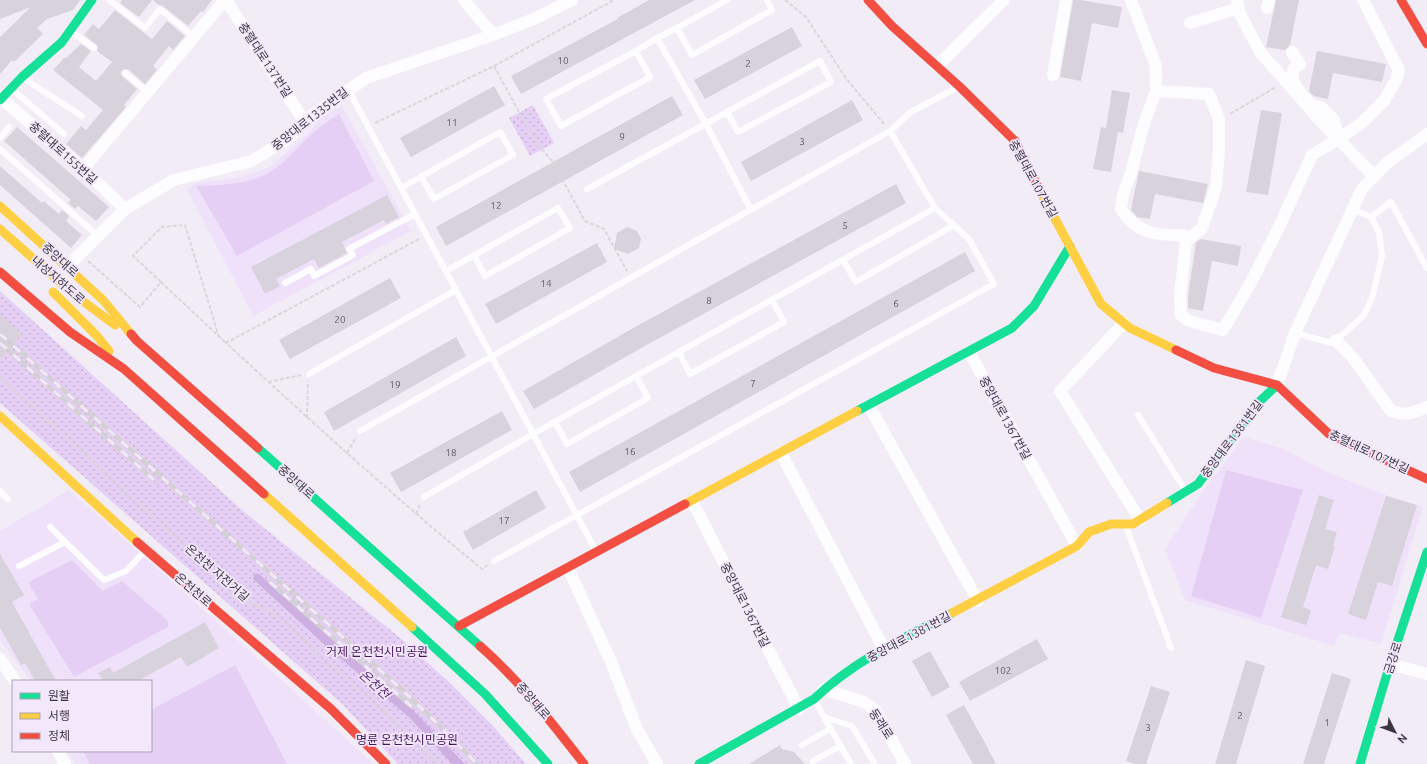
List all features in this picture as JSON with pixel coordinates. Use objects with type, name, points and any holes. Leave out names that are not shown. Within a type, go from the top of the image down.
[{"type":"street","points":[[0,98],[62,42],[92,0]]},
{"type":"street","points":[[83,169],[225,0]]},
{"type":"street","name":"충렬대로137번길","points":[[225,0],[304,121]]},
{"type":"street","points":[[464,0],[493,35]]},
{"type":"street","name":"중앙대로1335번길","points":[[67,267],[125,209],[174,180],[252,161],[289,138],[304,121],[348,89],[366,78],[493,35],[536,18],[572,0]]},
{"type":"street","name":"충렬대로107번길","points":[[868,0],[892,26],[959,86],[1015,141],[1101,304],[1130,328],[1214,368],[1277,385],[1297,406],[1329,434],[1427,479]]},
{"type":"street","points":[[937,66],[1004,0]]},
{"type":"street","points":[[1053,75],[1066,0]]},
{"type":"street","points":[[1131,0],[1156,66],[1156,91],[1143,127],[1131,173],[1123,195],[1121,209],[1132,224],[1149,233],[1170,236],[1183,235],[1186,242],[1180,297],[1181,315],[1189,321],[1223,330],[1249,286],[1280,225],[1312,155],[1363,122],[1384,101],[1396,80],[1399,70],[1362,0]]},
{"type":"street","points":[[1401,0],[1427,44]]},
{"type":"street","points":[[1190,24],[1238,4],[1239,12],[1260,52],[1338,139],[1374,176]]},
{"type":"street","points":[[1292,52],[1300,65],[1294,68],[1292,72],[1294,82],[1312,105],[1321,107],[1334,120],[1338,139]]},
{"type":"street","points":[[1156,91],[1209,94],[1219,118],[1219,151],[1216,186],[1202,228],[1186,242]]},
{"type":"street","name":"충렬대로155번길","points":[[0,98],[83,169],[125,209]]},
{"type":"street","points":[[1277,385],[1295,333],[1362,189],[1387,163],[1427,134]]},
{"type":"street","name":"중앙대로","points":[[0,206],[103,300],[138,341],[502,665],[548,718],[584,764]]},
{"type":"street","name":"내성지하도로","points":[[0,229],[72,293],[138,341]]},
{"type":"street","points":[[459,626],[1012,328],[1034,306],[1070,246]]},
{"type":"street","points":[[0,272],[70,332],[124,369],[440,651],[485,694],[548,764]]},
{"type":"street","name":"내성지하도로","points":[[47,287],[97,336],[124,369]]},
{"type":"street","points":[[1124,323],[1060,391],[1140,520]]},
{"type":"street","points":[[1336,340],[1357,363],[1391,411],[1401,414],[1411,413],[1427,407]]},
{"type":"street","name":"중앙대로1367번길","points":[[969,352],[1077,546]]},
{"type":"street","name":"중앙대로1381번길","points":[[699,764],[799,709],[814,699],[823,689],[849,669],[884,649],[978,601],[1077,546],[1089,532],[1111,524],[1133,524],[1186,492],[1198,484],[1260,401],[1277,385]]},
{"type":"street","points":[[869,406],[978,601]]},
{"type":"street","name":"온천천로","points":[[0,416],[146,550],[331,709],[386,764]]},
{"type":"street","points":[[781,453],[884,649]]},
{"type":"street","name":"중앙대로1367번길","points":[[692,501],[799,709]]},
{"type":"street","name":"금강로","points":[[1360,764],[1390,664],[1427,552]]},
{"type":"street","points":[[568,568],[611,662],[637,729],[658,764]]},
{"type":"street","points":[[0,659],[14,680]]},
{"type":"street","points":[[1390,664],[1427,674]]},
{"type":"street","name":"동래로","points":[[823,689],[864,702],[875,710],[905,764]]},
{"type":"street","points":[[59,752],[65,764]]},
{"type":"lane","points":[[109,0],[145,28],[160,9],[194,37]]},
{"type":"lane","points":[[636,51],[650,77],[561,126],[546,99],[727,0]]},
{"type":"lane","points":[[677,28],[692,55],[772,10],[767,0]]},
{"type":"lane","points":[[71,31],[94,48]]},
{"type":"lane","points":[[657,38],[706,124],[752,210]]},
{"type":"lane","points":[[587,189],[820,61],[831,82],[738,132],[728,112]]},
{"type":"lane","points":[[125,73],[148,92]]},
{"type":"lane","points":[[22,77],[82,116]]},
{"type":"lane","points":[[360,431],[890,131],[911,112],[959,86]]},
{"type":"lane","points":[[11,88],[64,134]]},
{"type":"lane","points":[[348,89],[597,552]]},
{"type":"lane","points":[[0,138],[9,127]]},
{"type":"lane","points":[[494,561],[994,284],[969,239],[935,208],[890,131]]},
{"type":"lane","points":[[401,188],[421,176],[500,132],[513,155],[434,199],[421,176]]},
{"type":"lane","points":[[0,149],[98,236]]},
{"type":"lane","points":[[1371,217],[1391,202],[1427,268]]},
{"type":"lane","points":[[446,271],[474,255],[558,208],[570,228],[485,276],[474,255]]},
{"type":"lane","points":[[424,497],[935,208]]},
{"type":"lane","points":[[1295,333],[1332,343],[1364,315],[1372,298],[1382,256],[1379,232],[1371,217],[1352,209]]},
{"type":"lane","points":[[285,283],[311,269],[314,276],[321,273],[353,255],[349,250],[415,214]]},
{"type":"lane","points":[[843,260],[856,282],[954,225]]},
{"type":"lane","points":[[309,374],[456,290]]},
{"type":"lane","points":[[678,352],[690,374],[784,322],[772,300]]},
{"type":"lane","points":[[555,422],[567,444],[648,398],[636,376]]},
{"type":"lane","points":[[1138,415],[1186,492]]},
{"type":"lane","points":[[0,491],[8,499]]},
{"type":"lane","points":[[1125,524],[1170,648]]},
{"type":"lane","points":[[50,528],[104,580],[126,571],[146,550]]},
{"type":"lane","points":[[19,566],[65,542]]},
{"type":"lane","points":[[814,699],[850,764]]},
{"type":"lane","points":[[824,717],[852,726],[875,764]]},
{"type":"lane","points":[[802,745],[830,730]]},
{"type":"lane","points":[[812,761],[840,746]]},
{"type":"path","points":[[368,126],[494,66],[614,0]]},
{"type":"path","points":[[785,0],[806,17],[845,77],[890,131]]},
{"type":"path","points":[[494,66],[539,146],[553,162],[585,221],[604,229],[631,278]]},
{"type":"path","points":[[1226,117],[1286,82]]},
{"type":"path","points":[[219,337],[185,225],[162,227],[133,256],[219,337],[307,418],[416,514],[482,569],[494,561]]},
{"type":"path","points":[[226,343],[426,235]]},
{"type":"path","points":[[80,254],[140,307],[161,282]]},
{"type":"path","points":[[268,382],[309,374],[307,418]]},
{"type":"path","name":"온천천 자전거길","points":[[0,377],[244,600],[275,614],[402,728],[437,764]]},
{"type":"path","points":[[347,453],[360,431]]},
{"type":"shaded area","points":[[342,106],[411,231],[253,316],[187,189],[196,183],[241,177],[270,167],[303,138],[322,118]]},
{"type":"shaded area","points":[[1244,437],[1284,449],[1330,473],[1377,492],[1423,507],[1381,644],[1339,633],[1334,646],[1185,600],[1165,549],[1201,494]]},
{"type":"shaded area","points":[[69,490],[374,764],[75,764],[69,752],[152,752],[152,680],[30,680],[0,640],[0,531]]},
{"type":"green space","points":[[533,105],[554,143],[530,156],[509,118]]},
{"type":"green space","points":[[339,114],[374,181],[237,256],[196,186],[240,182],[263,176],[279,166],[317,129]]},
{"type":"green space","points":[[0,291],[242,510],[399,637],[449,682],[494,727],[526,764],[398,764],[341,703],[0,403]]},
{"type":"green space","points":[[1226,470],[1303,490],[1261,618],[1191,596]]},
{"type":"green space","points":[[72,560],[103,591],[122,581],[168,621],[168,627],[74,677],[29,604],[38,599],[28,582]]},
{"type":"green space","points":[[235,665],[287,764],[90,764],[84,752],[152,752],[152,709]]},
{"type":"water","name":"온천천","points":[[258,573],[414,711],[465,764],[452,764],[410,718],[326,646],[253,579],[254,575]]},
{"type":"building","points":[[0,0],[80,0],[73,10],[47,19],[37,28],[43,34],[14,62],[12,60],[0,74],[0,37],[31,7],[0,19]]},
{"type":"building","points":[[122,0],[152,0],[139,17],[120,3]]},
{"type":"building","points":[[153,0],[212,0],[203,12],[201,11],[188,26]]},
{"type":"building","points":[[649,0],[695,0],[521,94],[511,76],[618,19],[617,18]]},
{"type":"building","points":[[1073,0],[1122,7],[1118,28],[1092,23],[1081,81],[1060,77]]},
{"type":"building","points":[[1276,0],[1299,0],[1290,45],[1285,50],[1266,47]]},
{"type":"building","points":[[115,10],[152,39],[167,21],[185,36],[173,50],[169,46],[153,66],[157,70],[145,84],[128,69],[122,70],[122,76],[137,89],[124,105],[126,107],[82,158],[66,144],[81,126],[86,130],[103,110],[53,70],[65,57],[66,58],[81,44],[91,51],[79,67],[96,81],[112,62],[97,51],[97,45],[84,35],[93,24],[99,29]]},
{"type":"building","points":[[792,27],[802,46],[705,99],[694,80]]},
{"type":"building","points":[[1317,51],[1386,64],[1382,82],[1333,73],[1328,99],[1314,96],[1309,91]]},
{"type":"building","points":[[494,86],[505,105],[411,157],[400,138]]},
{"type":"building","points":[[1112,90],[1130,93],[1123,133],[1118,132],[1111,172],[1093,169],[1101,127],[1106,128]]},
{"type":"building","points":[[672,96],[683,115],[446,246],[436,227]]},
{"type":"building","points":[[852,100],[863,120],[751,181],[741,162]]},
{"type":"building","points":[[1261,110],[1282,113],[1268,195],[1246,192]]},
{"type":"building","points":[[17,127],[109,207],[96,221],[78,206],[75,209],[68,203],[71,200],[4,141]]},
{"type":"building","points":[[0,166],[42,203],[44,201],[59,214],[62,210],[69,216],[66,221],[82,235],[71,248],[0,185]]},
{"type":"building","points":[[1139,171],[1208,184],[1203,203],[1155,194],[1150,219],[1137,217],[1131,210]]},
{"type":"building","points":[[896,184],[906,203],[643,347],[534,409],[523,391],[637,326]]},
{"type":"building","points":[[387,195],[399,217],[386,224],[384,220],[342,242],[347,253],[319,268],[314,259],[276,279],[280,286],[265,294],[251,267]]},
{"type":"building","points":[[627,227],[637,231],[641,239],[639,248],[628,254],[614,249],[617,233]]},
{"type":"building","points":[[1201,239],[1241,246],[1238,266],[1212,261],[1203,311],[1188,308],[1188,297],[1196,242]]},
{"type":"building","points":[[597,243],[607,262],[496,324],[485,304]]},
{"type":"building","points":[[965,252],[975,271],[580,492],[569,472]]},
{"type":"building","points":[[390,278],[401,298],[290,359],[279,340]]},
{"type":"building","points":[[0,315],[22,334],[0,359]]},
{"type":"building","points":[[456,337],[466,356],[334,431],[324,412]]},
{"type":"building","points":[[502,411],[512,430],[401,492],[390,473]]},
{"type":"building","points":[[536,490],[546,508],[473,550],[463,532]]},
{"type":"building","points":[[1319,495],[1334,500],[1325,529],[1337,532],[1333,546],[1335,547],[1328,569],[1316,565],[1303,607],[1311,610],[1306,625],[1281,617]]},
{"type":"building","points":[[1386,496],[1417,505],[1392,586],[1378,582],[1366,620],[1348,614]]},
{"type":"building","points":[[0,554],[24,595],[12,602],[55,680],[34,680],[25,663],[21,665],[0,628]]},
{"type":"building","points":[[205,622],[219,648],[187,667],[181,657],[140,680],[100,680],[102,679],[98,673],[110,667],[113,673]]},
{"type":"building","points":[[1037,639],[1048,659],[970,701],[959,682]]},
{"type":"building","points":[[930,651],[950,687],[932,697],[912,661]]},
{"type":"building","points":[[1246,660],[1265,666],[1236,764],[1215,764]]},
{"type":"building","points":[[1332,673],[1351,679],[1324,764],[1303,764]]},
{"type":"building","points":[[1151,686],[1170,692],[1146,764],[1135,764],[1126,761]]},
{"type":"building","points":[[964,705],[996,764],[973,764],[946,715]]},
{"type":"building","points":[[780,745],[782,749],[794,752],[805,764],[749,764]]},
{"type":"railway","points":[[0,334],[398,686],[477,764]]},
{"type":"railway","points":[[0,343],[154,480]]},
{"type":"railway","points":[[270,582],[412,707]]},
{"type":"traffic: fast","points":[[0,100],[22,77],[62,42],[92,0]]},
{"type":"traffic: fast","points":[[857,411],[1012,328],[1034,306],[1070,246]]},
{"type":"traffic: fast","points":[[1167,503],[1198,484],[1260,401],[1277,385]]},
{"type":"traffic: fast","points":[[258,448],[480,646]]},
{"type":"traffic: fast","points":[[1360,764],[1390,664],[1427,552]]},
{"type":"traffic: fast","points":[[699,764],[814,699],[829,685],[880,651],[952,613]]},
{"type":"traffic: fast","points":[[412,627],[485,694],[548,764]]},
{"type":"traffic: slow","points":[[1040,191],[1101,304],[1130,328],[1176,350]]},
{"type":"traffic: slow","points":[[0,206],[103,300],[131,334]]},
{"type":"traffic: slow","points":[[0,229],[72,293],[115,325]]},
{"type":"traffic: slow","points":[[53,292],[97,336],[109,351]]},
{"type":"traffic: slow","points":[[685,504],[857,411]]},
{"type":"traffic: slow","points":[[0,416],[137,542]]},
{"type":"traffic: slow","points":[[264,494],[412,627]]},
{"type":"traffic: slow","points":[[952,613],[1077,546],[1089,532],[1111,524],[1133,524],[1167,503]]},
{"type":"traffic: jam","points":[[868,0],[892,26],[959,86],[1015,141],[1040,191]]},
{"type":"traffic: jam","points":[[1401,0],[1427,44]]},
{"type":"traffic: jam","points":[[0,272],[70,332],[124,369],[264,494]]},
{"type":"traffic: jam","points":[[131,334],[137,341],[258,448]]},
{"type":"traffic: jam","points":[[1176,350],[1214,368],[1277,385],[1329,434],[1427,479]]},
{"type":"traffic: jam","points":[[459,626],[685,504]]},
{"type":"traffic: jam","points":[[137,542],[331,709],[386,764]]},
{"type":"traffic: jam","points":[[480,646],[509,673],[548,718],[584,764]]},
{"type":"park label","name":"거제 온천천시민공원","points":[[377,652]]},
{"type":"park label","name":"명륜 온천천시민공원","points":[[407,740]]}]
